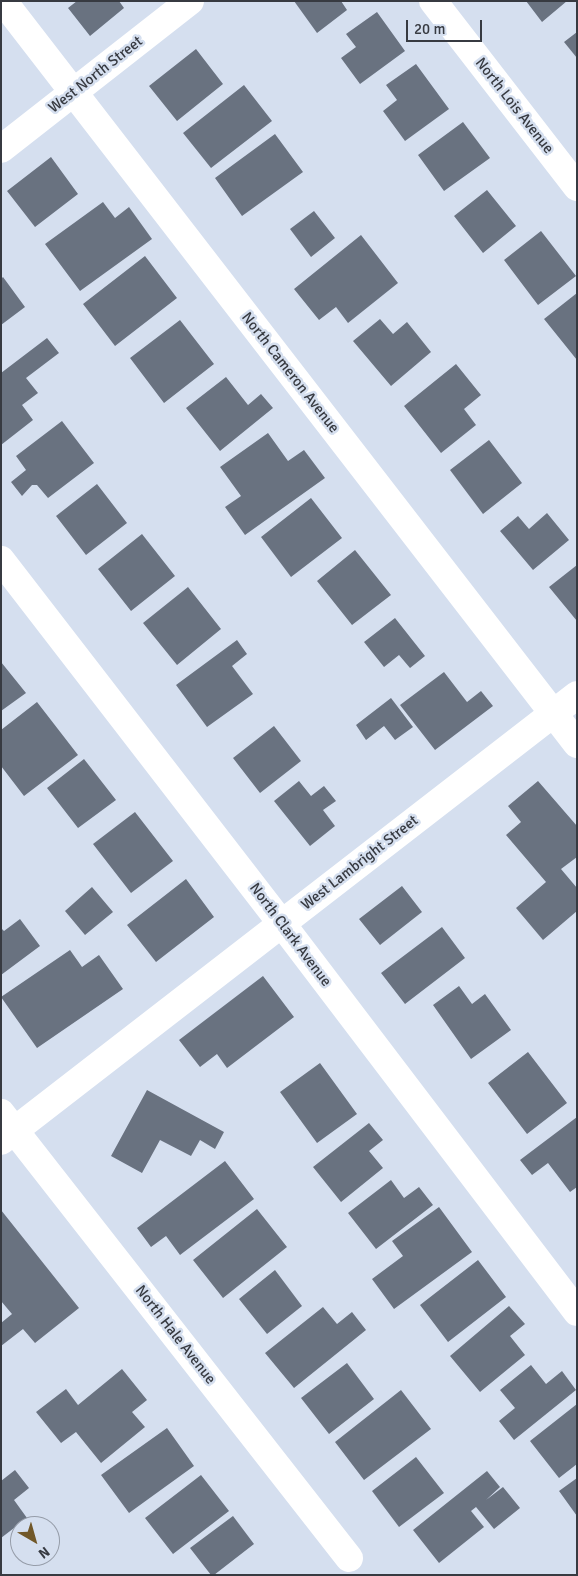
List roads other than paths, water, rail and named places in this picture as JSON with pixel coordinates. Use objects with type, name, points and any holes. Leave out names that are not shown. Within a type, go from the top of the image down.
[{"type":"street","name":"North Cameron Avenue","points":[[3,1],[577,744]]},
{"type":"street","name":"West North Street","points":[[1,148],[190,1]]},
{"type":"street","name":"North Lois Avenue","points":[[433,1],[577,187]]},
{"type":"street","name":"North Clark Avenue","points":[[1,560],[282,924],[577,1312]]},
{"type":"street","name":"West Lambright Street","points":[[6,1128],[282,924],[577,695]]},
{"type":"street","name":"North Hale Avenue","points":[[6,1128],[348,1558]]}]
